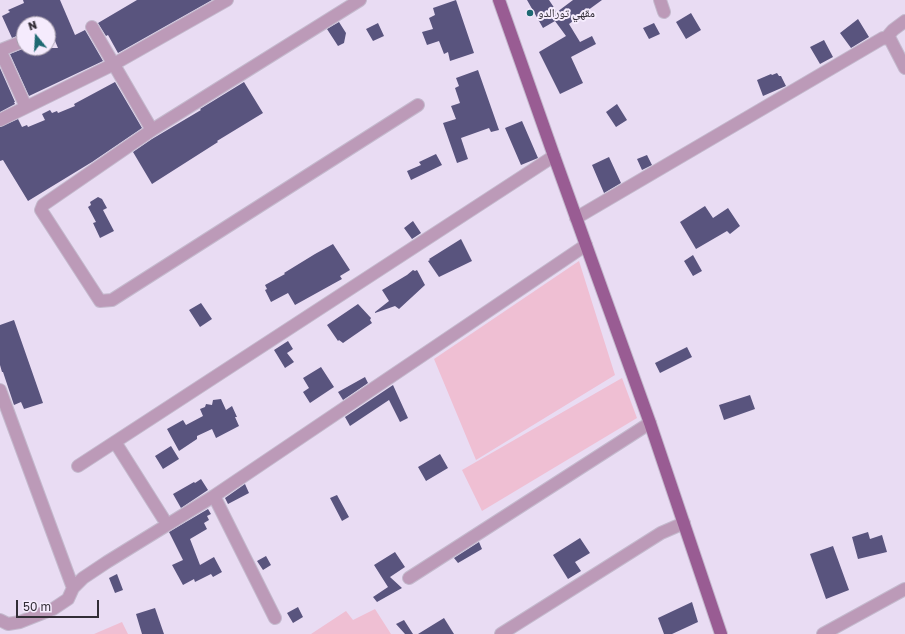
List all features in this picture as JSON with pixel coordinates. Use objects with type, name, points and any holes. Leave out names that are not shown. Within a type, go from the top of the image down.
[{"type":"main road","points":[[499,0],[650,423],[721,634]]},
{"type":"street","points":[[0,120],[114,64],[227,0]]},
{"type":"street","points":[[360,0],[152,130],[41,207],[41,210],[68,250],[93,293],[100,301],[112,300],[418,105]]},
{"type":"street","points":[[660,0],[664,12]]},
{"type":"street","points":[[576,218],[887,37],[892,30],[905,20]]},
{"type":"street","points":[[92,27],[152,130]]},
{"type":"street","points":[[887,37],[890,39],[905,68]]},
{"type":"street","points":[[16,44],[0,50],[26,107]]},
{"type":"street","points":[[78,466],[554,156]]},
{"type":"street","points":[[3,623],[20,622],[53,609],[68,599],[73,588],[83,578],[214,496],[586,245]]},
{"type":"street","points":[[0,390],[73,588]]},
{"type":"street","points":[[409,578],[650,423]]},
{"type":"street","points":[[115,442],[163,518]]},
{"type":"street","points":[[214,496],[275,618]]},
{"type":"street","points":[[501,634],[661,534],[684,523]]},
{"type":"street","points":[[823,634],[905,589]]},
{"type":"shaded area","points":[[579,261],[615,375],[476,460],[434,359]]},
{"type":"shaded area","points":[[622,378],[637,418],[482,511],[462,470]]},
{"type":"shaded area","points":[[375,609],[391,634],[311,634],[346,611],[353,620]]},
{"type":"shaded area","points":[[122,622],[128,634],[94,634]]},
{"type":"building","points":[[23,0],[60,0],[75,35],[85,30],[103,61],[29,96],[10,54],[16,52],[16,56],[56,56],[56,48],[58,48],[56,43],[56,16],[16,16],[16,36],[12,38],[2,16],[10,12],[8,10],[24,3]]},
{"type":"building","points":[[137,0],[212,0],[118,53],[108,35],[106,36],[98,23]]},
{"type":"building","points":[[456,0],[474,53],[450,61],[448,52],[444,54],[439,41],[427,45],[422,32],[433,29],[429,18],[435,15],[433,8]]},
{"type":"building","points":[[527,0],[549,0],[557,12],[573,0],[602,0],[569,24],[580,42],[592,36],[596,44],[571,57],[583,83],[560,94],[539,52],[566,36],[555,21],[543,28]]},
{"type":"building","points":[[691,13],[701,30],[686,39],[676,22]]},
{"type":"building","points":[[858,19],[869,37],[851,48],[840,33]]},
{"type":"building","points":[[339,22],[346,33],[344,43],[338,46],[327,29]]},
{"type":"building","points":[[378,23],[384,36],[373,41],[366,29]]},
{"type":"building","points":[[654,23],[660,34],[649,39],[643,28]]},
{"type":"building","points":[[824,40],[833,57],[820,64],[810,47]]},
{"type":"building","points":[[0,68],[15,104],[0,112]]},
{"type":"building","points":[[478,70],[499,130],[491,132],[489,128],[461,138],[468,159],[457,163],[443,123],[456,119],[451,106],[460,103],[455,88],[459,86],[456,78]]},
{"type":"building","points":[[777,73],[781,76],[786,86],[763,96],[757,80]]},
{"type":"building","points":[[115,82],[142,128],[92,162],[28,201],[3,160],[0,161],[0,127],[18,119],[22,127],[27,125],[28,127],[45,120],[42,114],[50,110],[52,113],[57,111],[58,113],[75,106],[74,104]]},
{"type":"building","points":[[244,82],[263,113],[152,184],[133,152]]},
{"type":"building","points":[[617,104],[627,120],[616,127],[606,112]]},
{"type":"building","points":[[522,121],[538,158],[521,165],[505,128]]},
{"type":"building","points":[[436,154],[442,165],[411,180],[407,171],[421,165],[419,162]]},
{"type":"building","points":[[647,155],[652,165],[642,170],[637,159]]},
{"type":"building","points":[[609,157],[621,183],[604,193],[592,165]]},
{"type":"building","points":[[98,197],[102,199],[107,208],[103,210],[114,231],[100,238],[93,223],[96,222],[88,207],[91,205],[90,202]]},
{"type":"building","points":[[705,206],[713,218],[728,208],[740,226],[730,234],[727,231],[696,249],[680,222]]},
{"type":"building","points":[[413,221],[421,233],[412,239],[404,228]]},
{"type":"building","points":[[461,239],[472,261],[439,277],[428,261],[430,260],[429,259]]},
{"type":"building","points":[[333,244],[350,270],[340,276],[342,279],[295,305],[288,293],[271,302],[265,290],[267,289],[265,285]]},
{"type":"building","points":[[693,255],[702,271],[693,276],[684,261]]},
{"type":"building","points":[[413,270],[417,270],[425,285],[399,309],[395,306],[375,313],[389,301],[382,290]]},
{"type":"building","points":[[201,303],[212,319],[200,327],[189,310]]},
{"type":"building","points":[[358,304],[371,318],[370,320],[372,323],[343,343],[339,340],[338,341],[327,325]]},
{"type":"building","points":[[14,320],[43,403],[24,409],[21,402],[14,405],[0,365],[0,325]]},
{"type":"building","points":[[288,341],[293,349],[287,353],[294,362],[285,368],[274,350]]},
{"type":"building","points":[[687,347],[692,357],[660,373],[655,363]]},
{"type":"building","points":[[321,367],[334,387],[310,403],[303,392],[309,388],[303,378]]},
{"type":"building","points":[[365,377],[368,383],[343,400],[338,392]]},
{"type":"building","points":[[393,385],[408,418],[400,422],[389,400],[350,426],[345,417]]},
{"type":"building","points":[[750,395],[755,409],[724,420],[719,405]]},
{"type":"building","points":[[221,399],[226,410],[232,406],[239,426],[216,438],[212,429],[197,436],[197,439],[179,451],[167,429],[183,420],[186,425],[203,416],[200,409],[205,407],[206,404],[212,405],[213,400]]},
{"type":"building","points":[[171,446],[179,459],[163,469],[155,456]]},
{"type":"building","points":[[440,454],[448,468],[426,481],[418,467]]},
{"type":"building","points":[[201,479],[208,490],[181,508],[173,494]]},
{"type":"building","points":[[245,484],[249,493],[228,504],[225,498]]},
{"type":"building","points":[[337,495],[349,517],[342,521],[330,498]]},
{"type":"building","points":[[208,509],[211,514],[207,516],[209,520],[204,523],[207,529],[190,539],[200,565],[214,557],[222,572],[213,577],[211,574],[195,582],[194,579],[183,585],[172,565],[183,560],[169,532]]},
{"type":"building","points":[[868,532],[870,539],[882,535],[887,552],[858,559],[852,537]]},
{"type":"building","points":[[580,538],[590,553],[575,562],[581,571],[568,579],[553,555]]},
{"type":"building","points":[[479,542],[482,549],[458,563],[454,558]]},
{"type":"building","points":[[833,546],[849,590],[826,599],[810,554]]},
{"type":"building","points":[[395,552],[405,567],[390,577],[402,588],[377,602],[373,597],[388,587],[374,565]]},
{"type":"building","points":[[266,556],[271,565],[263,570],[257,561]]},
{"type":"building","points":[[117,574],[123,590],[115,593],[109,578]]},
{"type":"building","points":[[692,602],[698,622],[672,634],[664,634],[658,618]]},
{"type":"building","points":[[298,607],[303,617],[293,623],[287,613]]},
{"type":"building","points":[[155,608],[164,634],[142,634],[136,614]]},
{"type":"building","points":[[444,618],[454,634],[418,634]]},
{"type":"building","points":[[404,620],[413,634],[405,634],[396,624]]},
{"type":"place","name":"مقهي تورالدو","points":[[530,13]]}]
